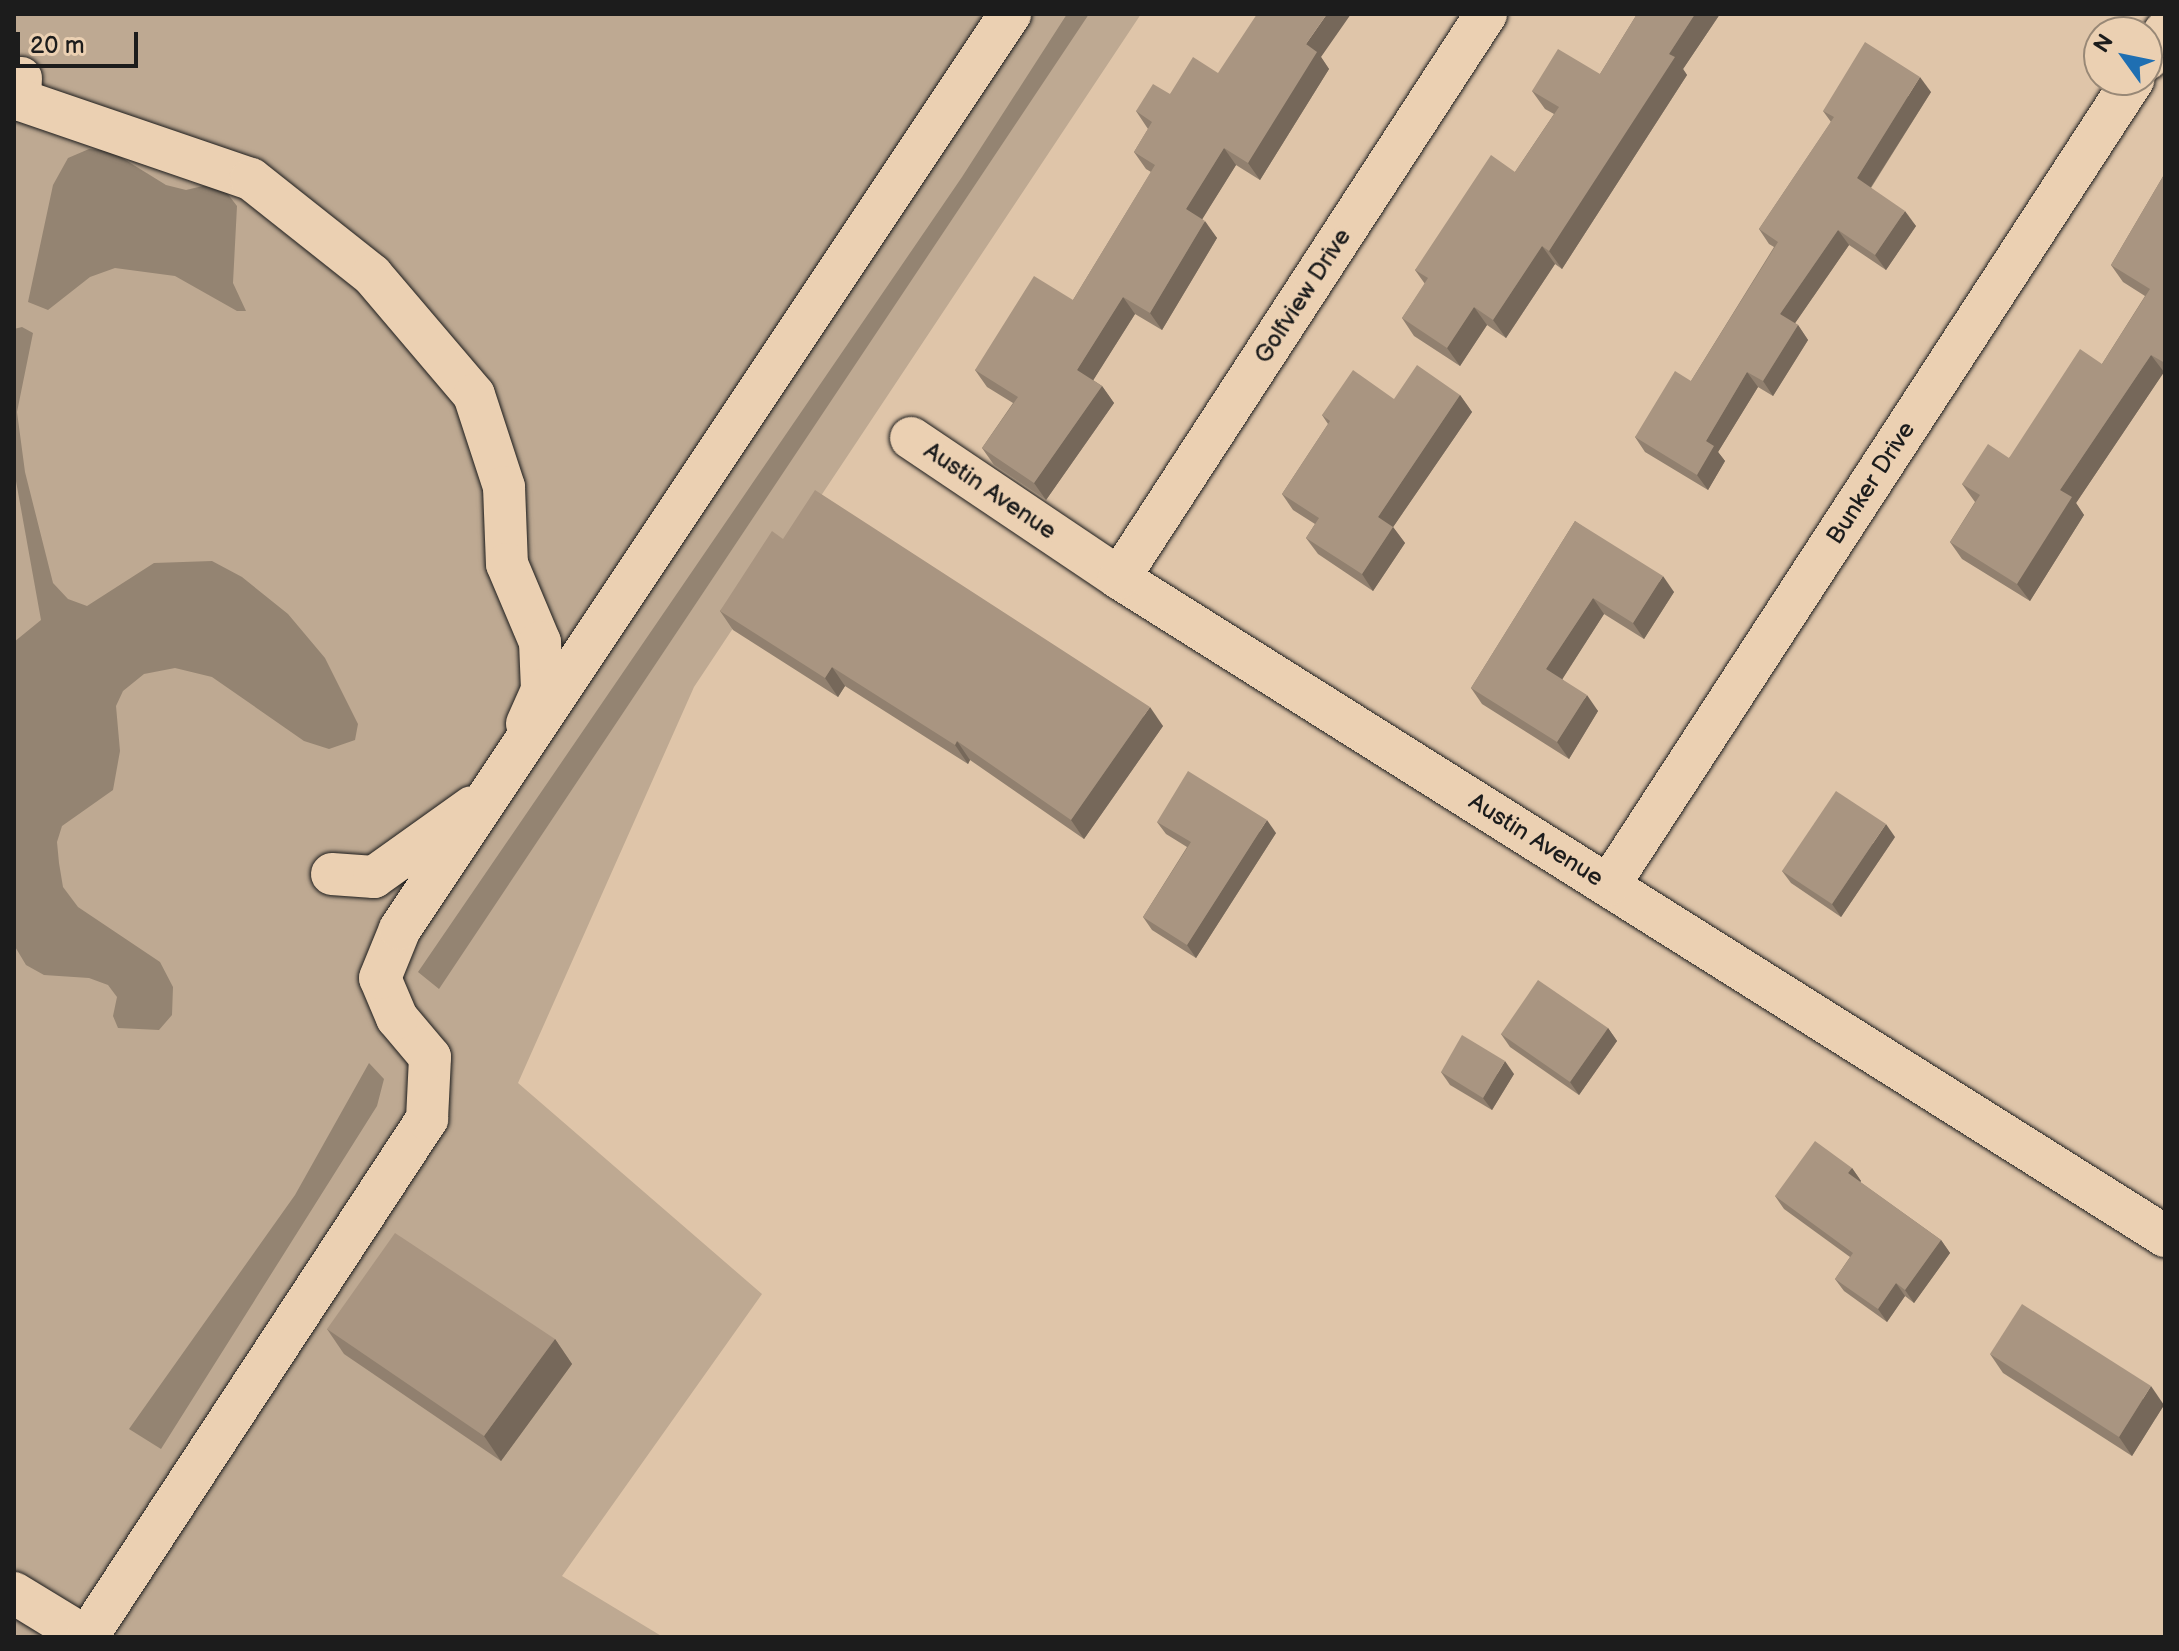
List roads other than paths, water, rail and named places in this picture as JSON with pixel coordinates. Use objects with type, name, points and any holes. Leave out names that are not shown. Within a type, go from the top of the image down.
[{"type":"street","points":[[14,1593],[86,1637],[427,1119],[430,1057],[397,1018],[380,978],[400,929],[496,791],[1010,14]]},
{"type":"street","name":"Golfview Drive","points":[[1119,578],[1486,14]]},
{"type":"street","name":"Bunker Drive","points":[[1609,885],[2123,96]]},
{"type":"street","points":[[18,101],[251,179],[372,275],[474,395],[504,487],[507,564],[540,642],[542,690],[496,791],[374,877],[332,874]]},
{"type":"street","name":"Austin Avenue","points":[[911,438],[1119,578],[2165,1236]]}]
